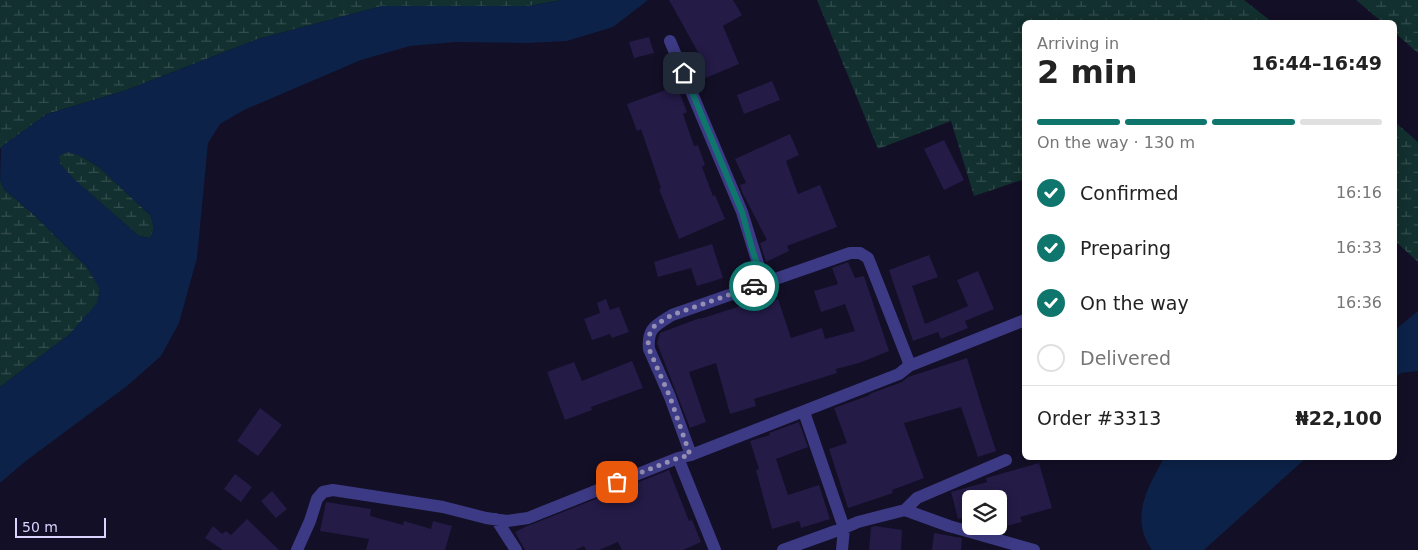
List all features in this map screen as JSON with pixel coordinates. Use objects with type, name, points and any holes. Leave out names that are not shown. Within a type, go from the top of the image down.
[{"type":"street","points":[[670,41],[742,212],[764,283]]},
{"type":"street","points":[[715,550],[684,456],[670,397],[649,349],[650,333],[655,325],[672,315],[850,253],[860,253],[868,258],[909,366]]},
{"type":"street","points":[[297,550],[318,499],[323,492],[333,490],[443,507],[496,520],[507,521],[528,518],[684,456],[804,412],[899,374],[909,366],[1022,321]]},
{"type":"street","points":[[804,412],[844,528],[842,550]]},
{"type":"street","points":[[783,550],[858,522],[905,510],[917,498],[1006,460]]},
{"type":"street","points":[[905,510],[949,526],[1034,550]]},
{"type":"street","points":[[496,520],[516,550]]},
{"type":"green space","points":[[0,0],[562,0],[529,6],[382,6],[258,39],[124,91],[47,114],[1,147],[0,150]]},
{"type":"green space","points":[[817,0],[1244,0],[1269,20],[1022,20],[1022,180],[974,196],[951,121],[878,149]]},
{"type":"green space","points":[[1356,0],[1418,0],[1418,53],[1397,35],[1397,20],[1380,20]]},
{"type":"green space","points":[[1397,124],[1418,142],[1418,262],[1397,243]]},
{"type":"green space","points":[[67,151],[81,156],[99,167],[151,216],[154,229],[150,238],[139,236],[75,181],[60,164],[58,156]]},
{"type":"green space","points":[[0,180],[4,189],[32,213],[87,267],[100,288],[98,303],[70,334],[0,387]]},
{"type":"water","points":[[562,0],[648,0],[613,27],[567,41],[528,43],[456,42],[410,46],[361,60],[244,110],[220,124],[208,143],[197,258],[179,323],[161,356],[127,386],[27,460],[0,483],[0,387],[70,334],[97,303],[100,289],[87,267],[32,213],[4,189],[0,180],[1,147],[47,114],[124,91],[258,39],[382,6],[529,6]],"holes":[[[67,152],[81,156],[99,167],[151,216],[154,229],[150,238],[139,236],[75,180],[60,164],[59,156]]]},
{"type":"water","points":[[1418,311],[1418,371],[1401,373],[1397,376],[1397,328]]},
{"type":"water","points":[[1163,460],[1304,460],[1204,550],[1152,550],[1145,538],[1141,514],[1152,480]]},
{"type":"building","points":[[669,0],[733,0],[742,15],[723,26],[739,64],[696,82],[686,59],[699,54]]},
{"type":"building","points":[[649,37],[654,53],[634,58],[629,42]]},
{"type":"building","points":[[772,81],[780,100],[744,114],[737,95]]},
{"type":"building","points":[[677,86],[687,112],[683,114],[694,146],[698,145],[705,165],[702,167],[713,196],[715,195],[725,219],[679,239],[659,189],[661,188],[641,129],[637,131],[627,104]]},
{"type":"building","points":[[790,134],[799,155],[786,161],[798,194],[820,185],[837,227],[787,246],[789,251],[766,262],[760,243],[767,240],[742,192],[740,185],[746,183],[735,159]]},
{"type":"building","points":[[944,140],[964,180],[944,190],[924,149]]},
{"type":"building","points":[[712,244],[723,278],[697,286],[691,268],[658,277],[654,262]]},
{"type":"building","points":[[929,255],[938,277],[912,286],[925,324],[968,306],[957,280],[978,271],[994,309],[965,321],[968,328],[941,339],[938,332],[913,341],[889,270]]},
{"type":"building","points":[[848,262],[855,278],[864,276],[889,351],[859,363],[836,369],[837,373],[754,399],[756,406],[730,414],[716,363],[689,372],[706,422],[690,428],[657,343],[660,333],[700,318],[750,303],[751,307],[778,299],[791,338],[822,328],[825,339],[855,331],[845,304],[821,312],[814,291],[838,284],[832,268]]},
{"type":"building","points":[[606,299],[610,310],[619,307],[629,332],[612,338],[610,334],[592,340],[584,319],[600,313],[597,303]]},
{"type":"building","points":[[967,358],[996,451],[978,457],[961,407],[904,423],[924,478],[892,490],[893,493],[848,508],[829,449],[847,443],[834,408],[902,382],[908,377]]},
{"type":"building","points":[[632,361],[643,388],[591,407],[592,410],[565,420],[547,372],[574,362],[582,381]]},
{"type":"building","points":[[260,408],[282,425],[258,456],[237,441]]},
{"type":"building","points":[[799,422],[808,447],[776,459],[788,495],[819,485],[830,519],[801,528],[799,521],[772,529],[756,470],[759,469],[750,441],[770,435],[769,433]]},
{"type":"building","points":[[1039,463],[1052,508],[1020,517],[1022,522],[1007,526],[1007,490],[962,490],[962,518],[958,519],[951,492],[987,482],[986,478]]},
{"type":"building","points":[[669,470],[689,521],[692,520],[701,542],[683,550],[622,550],[618,542],[599,550],[586,550],[584,546],[575,550],[525,550],[515,532],[525,527]]},
{"type":"building","points":[[235,474],[252,487],[241,502],[224,489]]},
{"type":"building","points":[[272,491],[287,509],[276,518],[261,501]]},
{"type":"building","points":[[326,502],[371,509],[370,516],[403,525],[404,521],[431,529],[433,521],[452,526],[445,550],[366,550],[369,539],[320,531]]},
{"type":"building","points":[[247,519],[279,550],[223,550],[205,538],[213,526],[222,534],[226,531],[231,535]]},
{"type":"building","points":[[871,527],[902,530],[901,550],[869,550]]},
{"type":"building","points":[[934,533],[962,538],[961,550],[932,550]]},
{"type":"way so far","points":[[617,482],[690,455],[670,397],[649,349],[648,341],[655,325],[672,315],[754,286]]},
{"type":"route","points":[[684,73],[742,212],[764,283],[754,286]]}]
